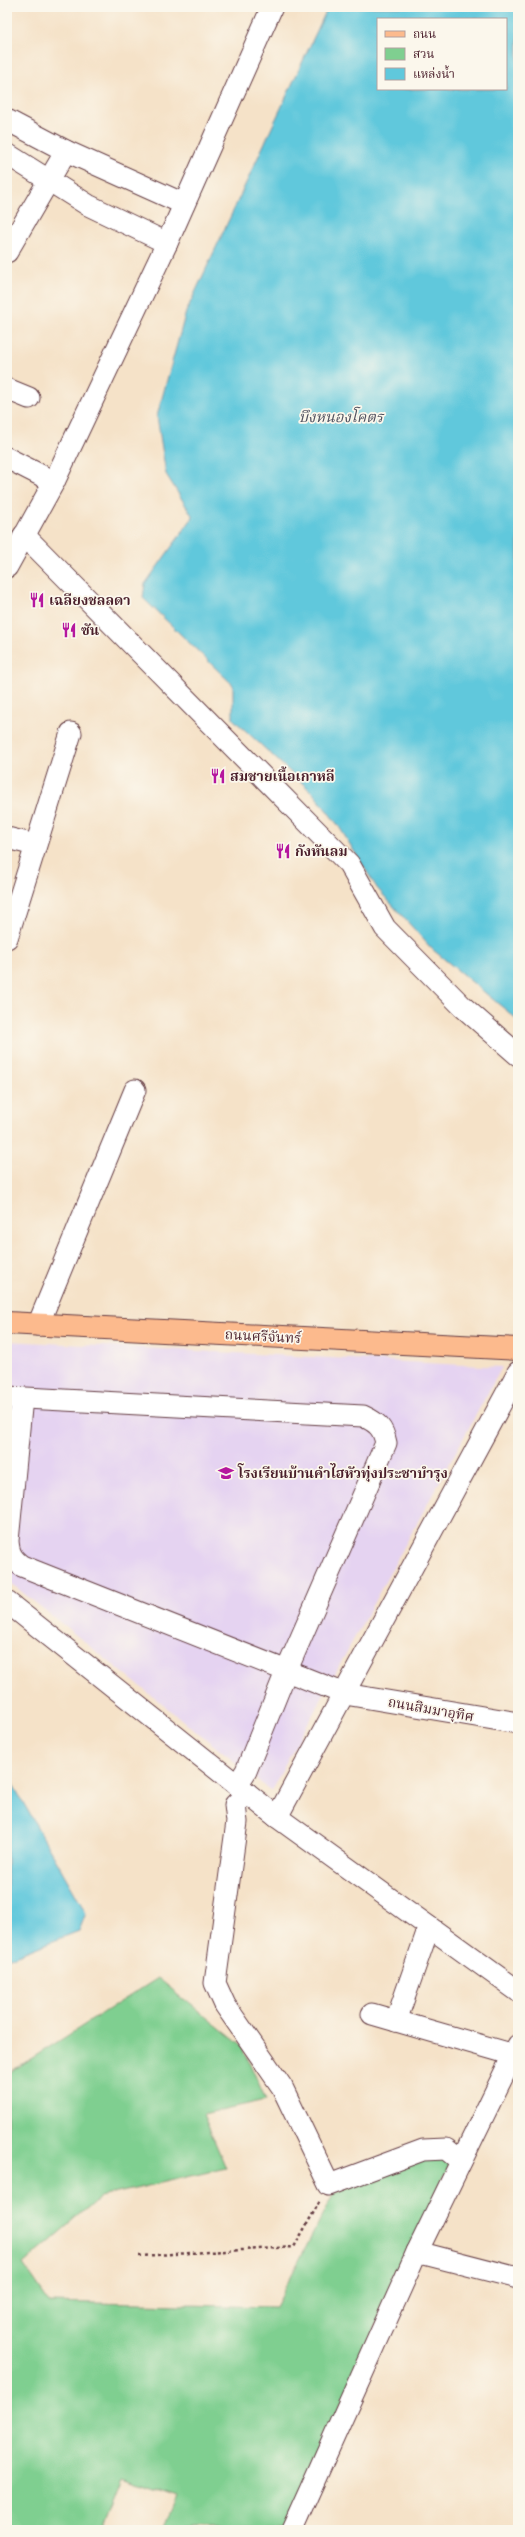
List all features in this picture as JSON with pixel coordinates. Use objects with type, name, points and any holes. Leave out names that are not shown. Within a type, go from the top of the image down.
[{"type":"main road","name":"ถนนศรีจันทร์","points":[[7,1323],[518,1349]]},
{"type":"street","points":[[7,567],[54,482],[184,204],[272,7]]},
{"type":"street","points":[[7,120],[66,151],[184,204]]},
{"type":"street","points":[[7,252],[66,151]]},
{"type":"street","points":[[7,154],[88,205],[166,243]]},
{"type":"street","points":[[7,389],[28,398]]},
{"type":"street","points":[[7,458],[54,482]]},
{"type":"street","points":[[24,535],[349,864],[384,928],[462,1006],[518,1056]]},
{"type":"street","points":[[7,938],[71,733]]},
{"type":"street","points":[[7,838],[35,845]]},
{"type":"street","points":[[38,1324],[135,1090]]},
{"type":"street","points":[[277,1817],[345,1694],[518,1372]]},
{"type":"street","points":[[14,1397],[363,1416],[377,1422],[383,1430],[386,1443],[286,1672],[246,1772],[242,1789],[235,1805],[237,1822],[215,1983],[225,2005],[282,2087],[329,2185],[423,2150],[446,2149],[461,2161]]},
{"type":"street","name":"ถนนสิมมาอุทิศ","points":[[14,1397],[8,1541],[9,1551],[13,1560],[22,1566],[286,1672],[345,1694],[518,1723]]},
{"type":"street","points":[[7,1602],[277,1817],[518,1991]]},
{"type":"street","points":[[396,2021],[429,1926]]},
{"type":"street","points":[[292,2530],[417,2252],[516,2050],[372,2014]]},
{"type":"street","points":[[417,2252],[518,2278]]},
{"type":"path","points":[[139,2256],[294,2247],[329,2185]]},
{"type":"shaded area","name":"โรงเรียนบ้านคำไฮหัวทุ่งประชาบำรุง","points":[[7,1341],[502,1367],[271,1791],[7,1580]]},
{"type":"green space","points":[[158,1978],[242,2046],[266,2100],[203,2114],[226,2168],[100,2197],[23,2264],[49,2302],[275,2307],[334,2193],[426,2156],[451,2160],[284,2530],[163,2530],[177,2496],[121,2477],[100,2530],[7,2530],[7,2074]]},
{"type":"water","name":"บึงหนองโคตร","points":[[328,7],[518,7],[518,1020],[432,949],[377,888],[338,825],[313,793],[233,719],[233,685],[143,598],[145,584],[193,517],[166,474],[157,416],[186,312]]},
{"type":"water","points":[[7,1774],[86,1913],[79,1931],[7,1959]]},
{"type":"place","name":"เฉลียงชลลดา","points":[[37,600]]},
{"type":"place","name":"ซัน","points":[[69,630]]},
{"type":"place","name":"สมชายเนื้อเกาหลี","points":[[218,776]]},
{"type":"place","name":"กังหันลม","points":[[283,851]]},
{"type":"place","name":"โรงเรียนบ้านคำไฮหัวทุ่งประชาบำรุง","points":[[226,1473]]}]
